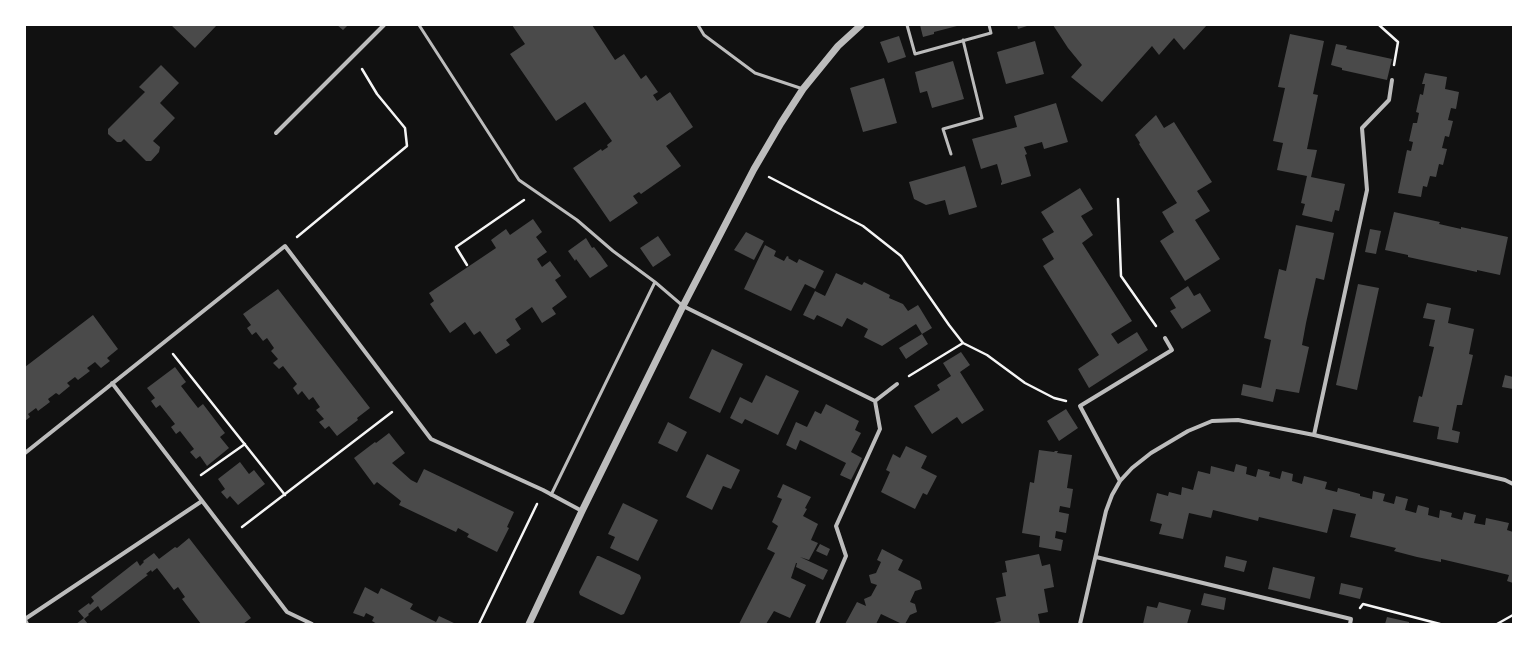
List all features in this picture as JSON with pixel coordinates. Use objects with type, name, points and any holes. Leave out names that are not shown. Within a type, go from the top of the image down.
[{"type":"street","points":[[276,133],[384,25]]},
{"type":"street","points":[[529,624],[582,511],[683,306],[754,169],[781,122],[803,89],[838,46],[861,25]]},
{"type":"street","points":[[1314,435],[1367,190],[1362,128],[1389,100],[1392,80]]},
{"type":"street","points":[[25,453],[285,246],[431,440],[543,490],[582,511]]},
{"type":"street","points":[[683,306],[875,401]]},
{"type":"street","points":[[1120,481],[1080,406],[1172,350],[1164,338]]},
{"type":"street","points":[[112,383],[287,612],[312,624]]},
{"type":"street","points":[[875,401],[897,384]]},
{"type":"street","points":[[817,624],[846,556],[836,526],[880,429],[875,401]]},
{"type":"street","points":[[1080,624],[1106,511],[1112,495],[1120,481],[1132,468],[1151,453],[1188,431],[1212,421],[1238,420],[1314,435],[1506,480],[1513,484]]},
{"type":"street","points":[[27,624],[25,620],[202,501]]},
{"type":"street","points":[[1096,557],[1350,622]]},
{"type":"lane","points":[[419,25],[519,180],[577,220],[613,251],[655,282],[683,306]]},
{"type":"lane","points":[[698,25],[704,36],[755,72],[803,89]]},
{"type":"lane","points":[[907,25],[915,54],[991,33],[989,25]]},
{"type":"lane","points":[[951,154],[943,129],[982,118],[963,40]]},
{"type":"lane","points":[[551,494],[655,282]]},
{"type":"path","points":[[1379,25],[1398,42],[1392,80]]},
{"type":"path","points":[[285,246],[408,146],[405,128],[377,94],[353,55]]},
{"type":"path","points":[[754,169],[783,186],[863,226],[901,256],[963,343],[987,355],[1025,383],[1054,398],[1080,406]]},
{"type":"path","points":[[466,265],[456,247],[536,192]]},
{"type":"path","points":[[1118,200],[1122,276],[1164,338]]},
{"type":"path","points":[[164,342],[285,495]]},
{"type":"path","points":[[897,384],[963,343]]},
{"type":"path","points":[[229,537],[404,404]]},
{"type":"path","points":[[189,484],[245,444]]},
{"type":"path","points":[[479,624],[543,490]]},
{"type":"path","points":[[1350,622],[1363,604],[1440,624]]},
{"type":"path","points":[[1497,624],[1513,615]]},
{"type":"building","points":[[171,25],[217,25],[195,48]]},
{"type":"building","points":[[337,25],[348,25],[343,30]]},
{"type":"building","points":[[512,25],[592,25],[615,60],[624,54],[641,79],[646,75],[658,92],[653,95],[657,101],[670,92],[693,127],[666,146],[681,166],[641,194],[639,192],[633,196],[638,203],[610,222],[573,168],[601,149],[602,151],[608,147],[607,145],[612,141],[585,102],[556,121],[510,54],[525,44]]},
{"type":"building","points":[[920,25],[957,26],[934,32],[934,34],[923,37]]},
{"type":"building","points":[[1017,25],[1030,25],[1018,29]]},
{"type":"building","points":[[1053,25],[1207,25],[1184,50],[1174,38],[1159,55],[1152,46],[1102,102],[1071,77],[1082,65],[1068,48]]},
{"type":"building","points":[[1290,34],[1324,41],[1313,94],[1318,95],[1307,149],[1317,150],[1311,177],[1345,184],[1339,211],[1335,210],[1332,222],[1302,215],[1305,204],[1301,203],[1307,176],[1277,170],[1283,143],[1273,141],[1285,88],[1278,87]]},
{"type":"building","points":[[899,36],[906,57],[888,63],[880,42]]},
{"type":"building","points":[[1035,41],[1044,74],[1006,84],[997,52]]},
{"type":"building","points":[[1336,44],[1347,46],[1346,49],[1392,59],[1387,80],[1342,70],[1342,68],[1331,65]]},
{"type":"building","points":[[953,61],[964,99],[932,108],[927,91],[920,93],[915,72]]},
{"type":"building","points":[[161,65],[179,83],[160,103],[175,118],[153,141],[160,147],[159,152],[151,161],[146,161],[124,139],[121,142],[117,142],[108,134],[108,129],[145,92],[139,87]]},
{"type":"building","points":[[1425,73],[1447,77],[1445,89],[1459,92],[1456,109],[1451,108],[1448,120],[1453,121],[1449,137],[1445,136],[1442,148],[1447,149],[1443,165],[1439,164],[1436,177],[1430,176],[1427,187],[1423,186],[1421,197],[1398,193],[1407,150],[1411,151],[1413,142],[1409,141],[1413,123],[1417,123],[1419,113],[1416,112],[1420,94],[1423,95],[1425,84],[1422,84]]},
{"type":"building","points":[[884,78],[897,123],[863,132],[850,88]]},
{"type":"building","points":[[1056,103],[1068,142],[1044,149],[1042,142],[1024,147],[1027,154],[1025,155],[1031,176],[1001,185],[1002,182],[997,164],[981,169],[972,139],[1017,127],[1014,116]]},
{"type":"building","points":[[1156,115],[1164,128],[1174,122],[1212,182],[1197,191],[1210,211],[1195,220],[1220,259],[1185,281],[1160,241],[1174,232],[1162,212],[1177,203],[1139,144],[1140,143],[1135,135]]},
{"type":"building","points":[[965,166],[977,207],[949,215],[945,200],[926,205],[914,199],[909,182]]},
{"type":"building","points":[[1080,188],[1093,209],[1081,216],[1093,235],[1082,243],[1132,321],[1111,334],[1118,344],[1137,332],[1148,350],[1089,388],[1078,369],[1099,355],[1043,266],[1054,259],[1042,239],[1054,232],[1041,212]]},
{"type":"building","points":[[1394,212],[1440,222],[1439,224],[1461,229],[1461,227],[1508,237],[1500,275],[1477,270],[1477,272],[1408,257],[1408,255],[1385,250]]},
{"type":"building","points":[[533,219],[542,232],[536,237],[547,252],[537,259],[542,267],[550,261],[561,276],[555,280],[567,297],[552,308],[556,314],[542,323],[532,307],[515,319],[521,329],[506,340],[510,345],[496,354],[480,331],[474,335],[465,322],[450,333],[430,304],[434,301],[429,293],[496,248],[491,240],[506,229],[510,235]]},
{"type":"building","points":[[1296,225],[1334,233],[1324,280],[1316,278],[1306,323],[1302,345],[1309,347],[1299,393],[1276,389],[1273,402],[1241,395],[1243,384],[1261,388],[1271,340],[1264,338],[1279,269],[1286,271]]},
{"type":"building","points":[[1370,229],[1381,231],[1376,254],[1365,252]]},
{"type":"building","points":[[746,232],[764,241],[754,260],[734,250]]},
{"type":"building","points":[[658,236],[671,255],[653,267],[640,248]]},
{"type":"building","points":[[586,238],[592,248],[594,247],[608,266],[590,278],[568,251]]},
{"type":"building","points":[[765,245],[776,251],[774,256],[784,261],[787,256],[797,263],[799,259],[824,271],[815,289],[805,284],[791,311],[744,289]]},
{"type":"building","points":[[836,273],[862,285],[864,282],[890,295],[889,298],[903,304],[908,311],[918,305],[932,328],[922,334],[916,324],[882,346],[864,337],[868,329],[847,318],[842,327],[817,315],[814,320],[803,315],[815,291],[825,296]]},
{"type":"building","points":[[1358,284],[1379,288],[1357,390],[1336,385]]},
{"type":"building","points":[[1188,286],[1194,296],[1200,293],[1211,311],[1182,329],[1170,311],[1176,308],[1170,298]]},
{"type":"building","points":[[278,289],[370,408],[357,418],[358,420],[337,436],[329,426],[325,429],[319,422],[324,419],[316,410],[320,407],[313,397],[309,400],[302,391],[298,395],[293,388],[297,384],[283,366],[279,369],[273,363],[278,359],[271,351],[274,348],[267,338],[263,341],[256,332],[252,335],[247,328],[251,325],[243,314]]},
{"type":"building","points":[[1427,303],[1451,308],[1448,323],[1474,329],[1469,354],[1473,355],[1462,405],[1457,405],[1452,430],[1460,432],[1458,443],[1437,439],[1439,427],[1413,422],[1419,396],[1422,397],[1434,347],[1429,346],[1435,320],[1423,318]]},
{"type":"building","points":[[93,315],[118,349],[107,358],[110,361],[101,368],[95,362],[87,368],[90,371],[78,380],[75,377],[67,383],[70,386],[59,395],[56,393],[48,399],[50,402],[38,411],[36,408],[28,414],[30,417],[25,421],[25,367]]},
{"type":"building","points":[[922,334],[928,344],[906,359],[899,348]]},
{"type":"building","points":[[712,349],[743,364],[720,413],[689,398]]},
{"type":"building","points":[[961,352],[970,365],[960,372],[984,410],[962,424],[957,417],[932,434],[914,406],[940,390],[937,385],[951,376],[943,363]]},
{"type":"building","points":[[175,367],[186,382],[181,386],[198,408],[203,404],[225,433],[220,437],[229,448],[207,466],[200,456],[196,459],[190,452],[194,449],[180,431],[176,434],[171,427],[175,424],[160,405],[156,408],[151,401],[155,398],[147,388]]},
{"type":"building","points":[[766,375],[799,391],[778,435],[745,419],[742,424],[730,418],[740,397],[752,403]]},
{"type":"building","points":[[1505,375],[1513,377],[1513,389],[1502,387]]},
{"type":"building","points":[[826,404],[859,421],[855,430],[861,433],[851,452],[862,458],[851,480],[840,475],[846,463],[800,440],[796,450],[786,445],[796,422],[807,427],[815,411],[821,414]]},
{"type":"building","points":[[1066,409],[1078,428],[1059,441],[1047,421]]},
{"type":"building","points":[[668,422],[687,432],[677,452],[658,443]]},
{"type":"building","points":[[389,433],[405,453],[392,463],[411,480],[417,483],[424,469],[514,512],[507,527],[509,528],[497,552],[467,537],[469,534],[458,528],[456,532],[399,505],[401,501],[377,482],[374,485],[354,458]]},
{"type":"building","points":[[906,446],[927,456],[921,468],[937,476],[927,495],[923,493],[915,509],[881,492],[890,472],[886,470],[893,454],[900,458]]},
{"type":"building","points":[[1039,450],[1054,452],[1058,451],[1057,453],[1072,455],[1067,488],[1073,489],[1070,508],[1060,506],[1059,512],[1069,514],[1066,533],[1056,531],[1055,538],[1063,540],[1061,551],[1039,547],[1040,536],[1022,533],[1030,482],[1034,483]]},
{"type":"building","points":[[707,454],[740,470],[731,489],[723,486],[712,510],[686,497]]},
{"type":"building","points":[[240,462],[249,474],[254,470],[265,484],[238,505],[230,496],[227,499],[221,492],[225,489],[218,479]]},
{"type":"building","points":[[1236,464],[1247,467],[1246,474],[1256,477],[1258,469],[1270,472],[1269,476],[1280,479],[1282,471],[1293,474],[1292,481],[1302,484],[1304,476],[1327,482],[1325,489],[1337,492],[1338,488],[1372,499],[1373,491],[1385,494],[1383,501],[1394,504],[1396,496],[1408,499],[1405,510],[1416,513],[1418,505],[1429,508],[1428,515],[1439,518],[1440,510],[1452,513],[1451,517],[1462,520],[1464,512],[1476,515],[1474,523],[1485,525],[1486,518],[1509,523],[1507,530],[1513,532],[1513,583],[1507,581],[1509,575],[1441,559],[1441,562],[1417,557],[1394,551],[1396,548],[1350,537],[1356,514],[1333,509],[1327,533],[1259,517],[1258,521],[1213,510],[1211,518],[1189,513],[1183,539],[1159,534],[1162,524],[1150,521],[1157,493],[1168,496],[1169,492],[1181,495],[1182,487],[1193,490],[1198,471],[1210,474],[1211,466],[1234,472]]},
{"type":"building","points":[[783,484],[811,497],[805,508],[807,509],[803,516],[818,524],[811,540],[818,543],[809,560],[800,557],[828,570],[823,580],[796,567],[796,563],[791,578],[806,585],[790,618],[774,611],[766,624],[739,624],[775,553],[767,549],[778,526],[772,522],[782,499],[777,497]]},
{"type":"building","points":[[623,503],[658,520],[638,561],[610,548],[615,537],[608,534]]},
{"type":"building","points":[[189,538],[251,618],[243,624],[201,624],[182,599],[185,597],[178,587],[174,590],[157,568],[152,572],[151,570],[146,574],[148,575],[101,611],[98,606],[88,614],[89,615],[84,619],[88,624],[76,624],[84,618],[78,611],[89,603],[90,605],[94,601],[91,597],[137,561],[140,566],[144,562],[143,561],[154,553],[159,559],[175,547],[177,548]]},
{"type":"building","points":[[820,544],[830,549],[827,556],[816,551]]},
{"type":"building","points":[[882,549],[903,560],[898,570],[920,581],[922,589],[915,591],[910,602],[915,604],[917,612],[910,615],[905,624],[881,614],[876,624],[845,624],[857,602],[866,606],[864,599],[871,596],[877,585],[871,583],[869,575],[876,573],[881,562],[877,560]]},
{"type":"building","points":[[1039,554],[1042,566],[1050,564],[1054,587],[1044,589],[1048,612],[1038,614],[1040,624],[990,624],[1001,621],[996,598],[1006,596],[1002,573],[1007,572],[1005,561]]},
{"type":"building","points":[[597,556],[640,575],[641,578],[624,614],[621,615],[580,595],[579,592]]},
{"type":"building","points":[[1226,556],[1247,561],[1244,572],[1224,567]]},
{"type":"building","points":[[1273,567],[1315,577],[1310,599],[1268,589]]},
{"type":"building","points":[[1341,583],[1363,588],[1360,599],[1339,594]]},
{"type":"building","points":[[365,587],[378,594],[381,588],[413,604],[410,609],[436,622],[439,616],[456,624],[377,624],[372,621],[374,617],[366,613],[364,617],[353,613]]},
{"type":"building","points":[[1204,593],[1226,598],[1224,610],[1201,605]]},
{"type":"building","points":[[1159,602],[1191,610],[1187,624],[1143,624],[1147,606],[1157,608]]},
{"type":"building","points":[[1387,617],[1409,622],[1409,624],[1385,624]]}]
